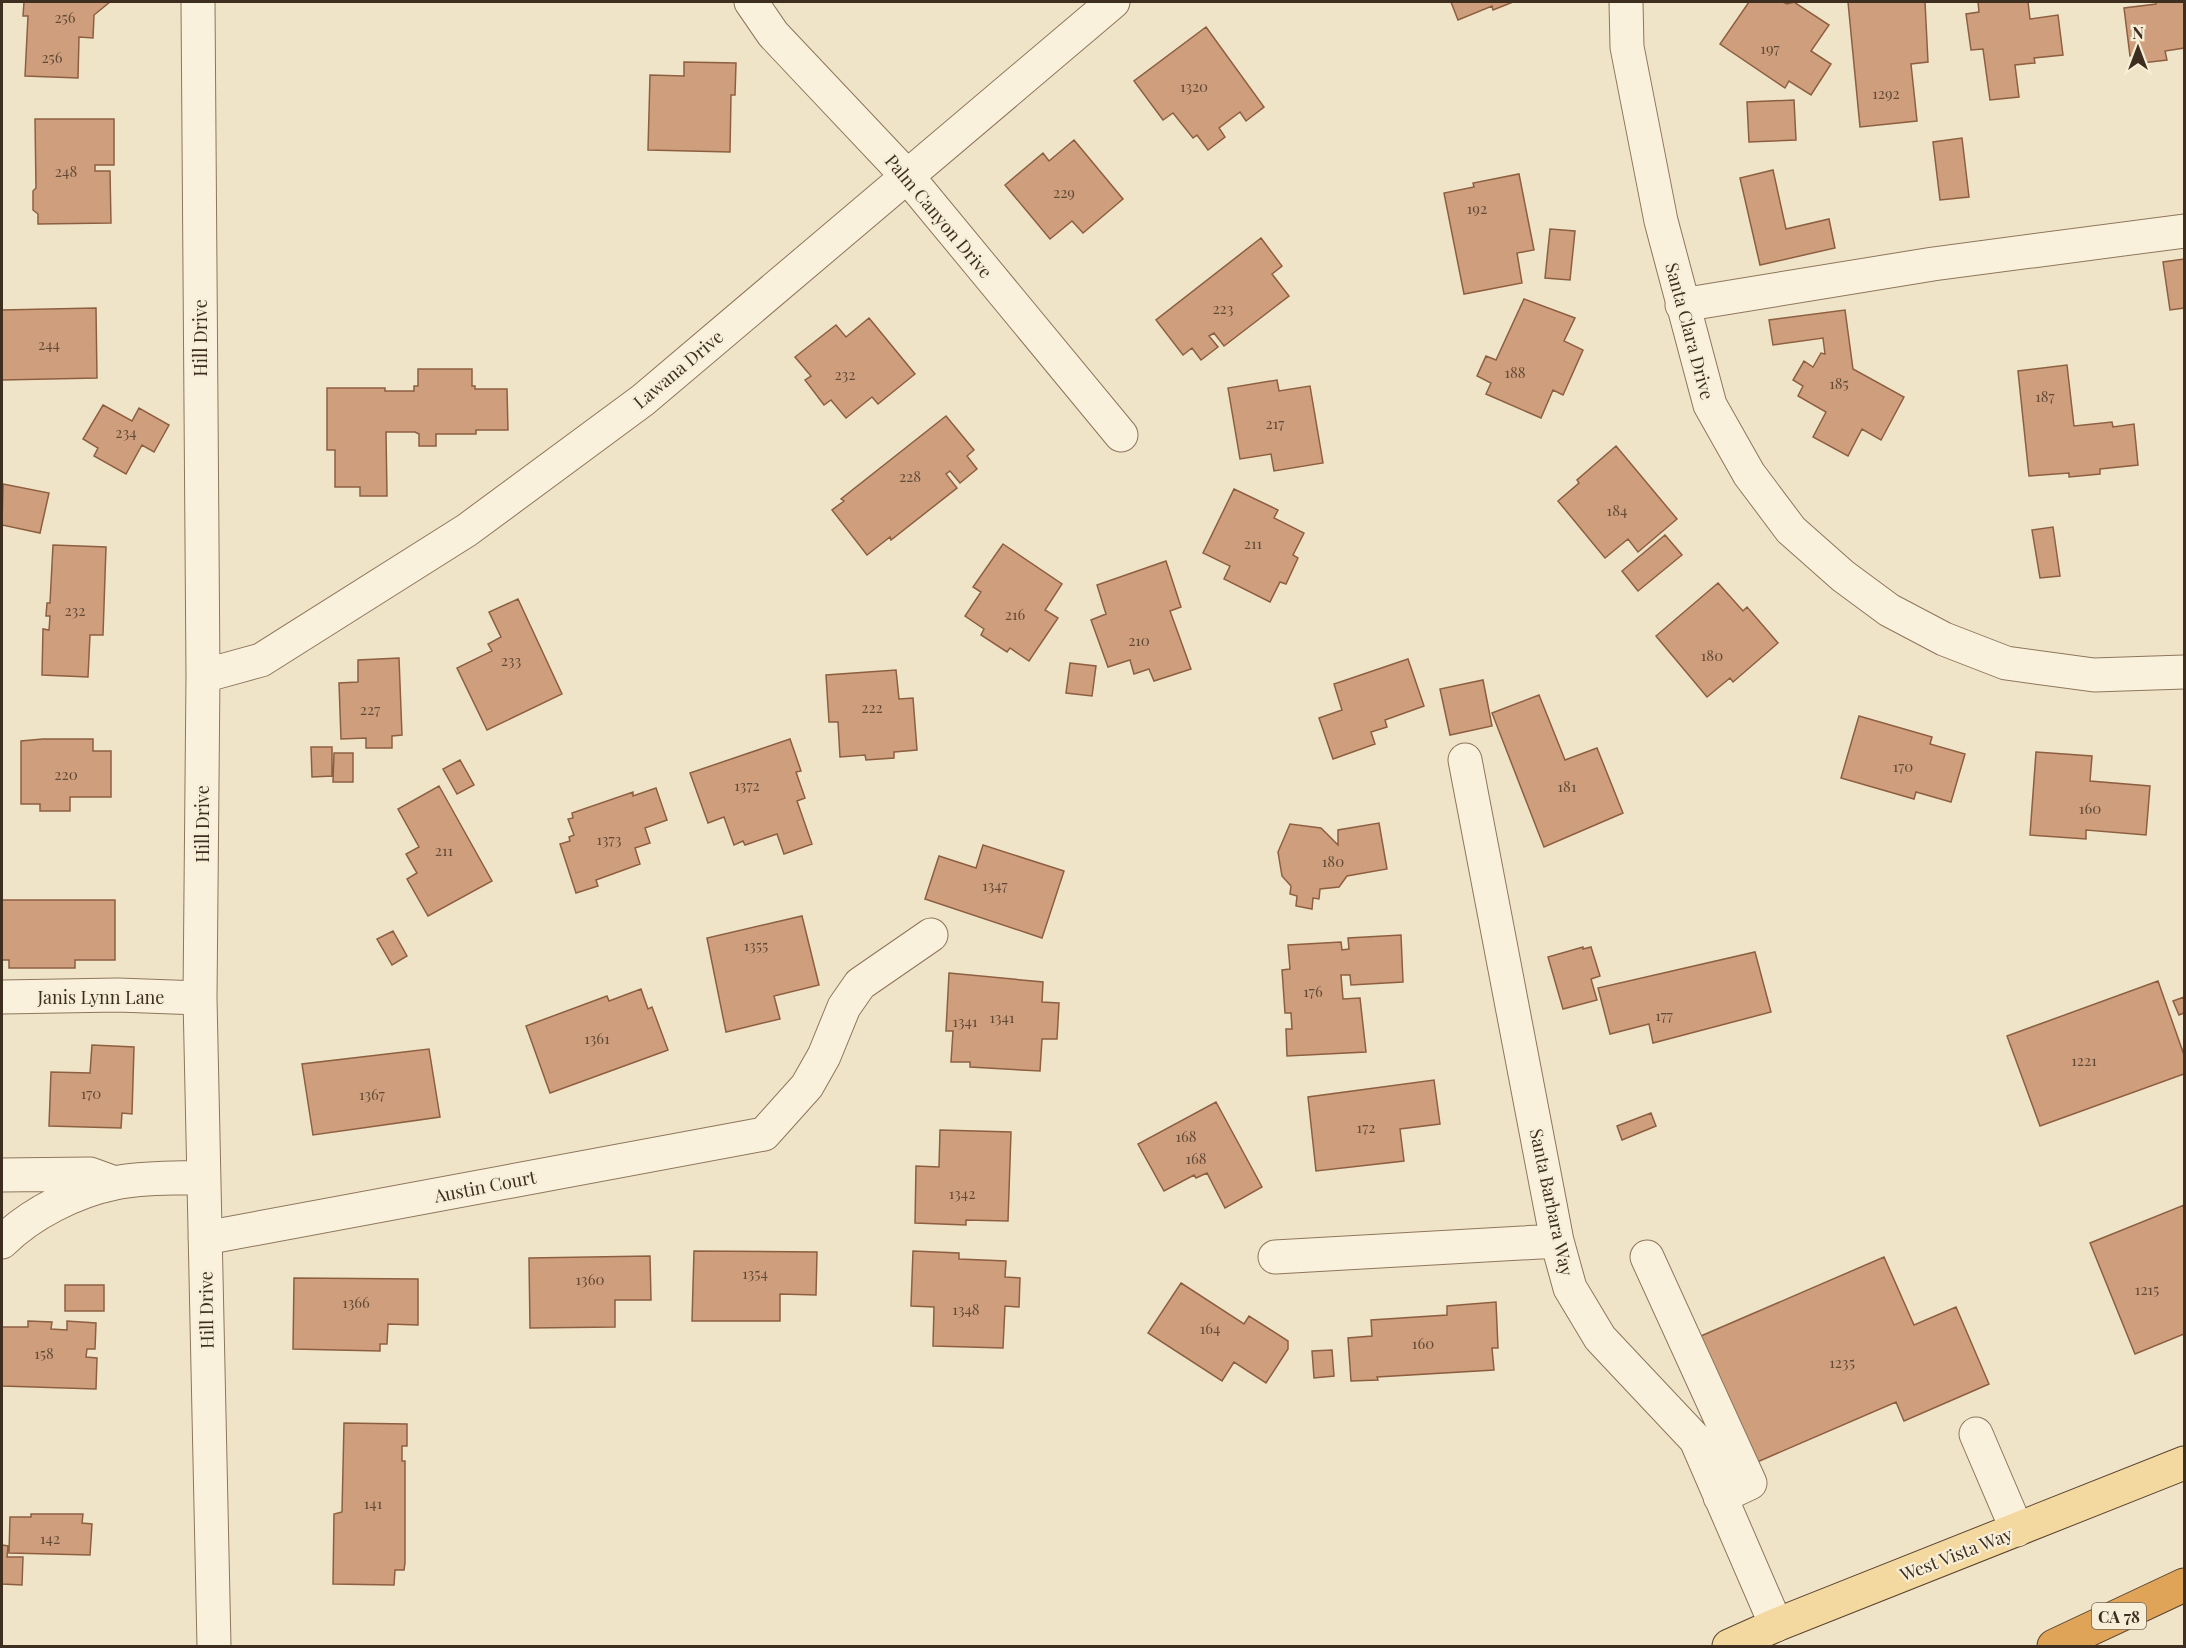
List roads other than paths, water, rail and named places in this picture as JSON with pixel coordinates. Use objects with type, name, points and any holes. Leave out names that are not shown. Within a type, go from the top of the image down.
[{"type":"highway","name":"CA 78","points":[[2054,1647],[2184,1585]]},
{"type":"main road","name":"West Vista Way","points":[[1729,1647],[1776,1625],[2184,1463]]},
{"type":"street","name":"Hill Drive","points":[[198,2],[203,676],[200,998],[214,1647]]},
{"type":"street","name":"Palm Canyon Drive","points":[[751,2],[773,34],[908,176],[1121,435]]},
{"type":"street","name":"Lawana Drive","points":[[203,676],[261,660],[467,530],[643,400],[1113,2]]},
{"type":"street","name":"Santa Clara Drive","points":[[1626,2],[1627,48],[1661,221],[1710,405],[1749,474],[1791,530],[1843,576],[1889,610],[1944,639],[2006,663],[2094,675],[2184,672]]},
{"type":"street","points":[[1682,305],[1933,264],[2184,231]]},
{"type":"street","name":"Santa Barbara Way","points":[[1465,760],[1557,1241],[1570,1288],[1600,1338],[1696,1440],[1776,1625]]},
{"type":"street","name":"Austin Court","points":[[205,1238],[765,1134],[807,1086],[824,1056],[844,1007],[860,984],[930,935]]},
{"type":"street","name":"Janis Lynn Lane","points":[[2,997],[118,995],[200,998]]},
{"type":"street","points":[[2,1175],[90,1173],[115,1183]]},
{"type":"street","points":[[2,1242],[13,1231],[66,1199],[115,1183],[203,1177]]},
{"type":"street","points":[[1275,1257],[1557,1241]]},
{"type":"street","points":[[1647,1257],[1750,1483],[1720,1497]]},
{"type":"street","points":[[1976,1434],[2017,1530]]}]
